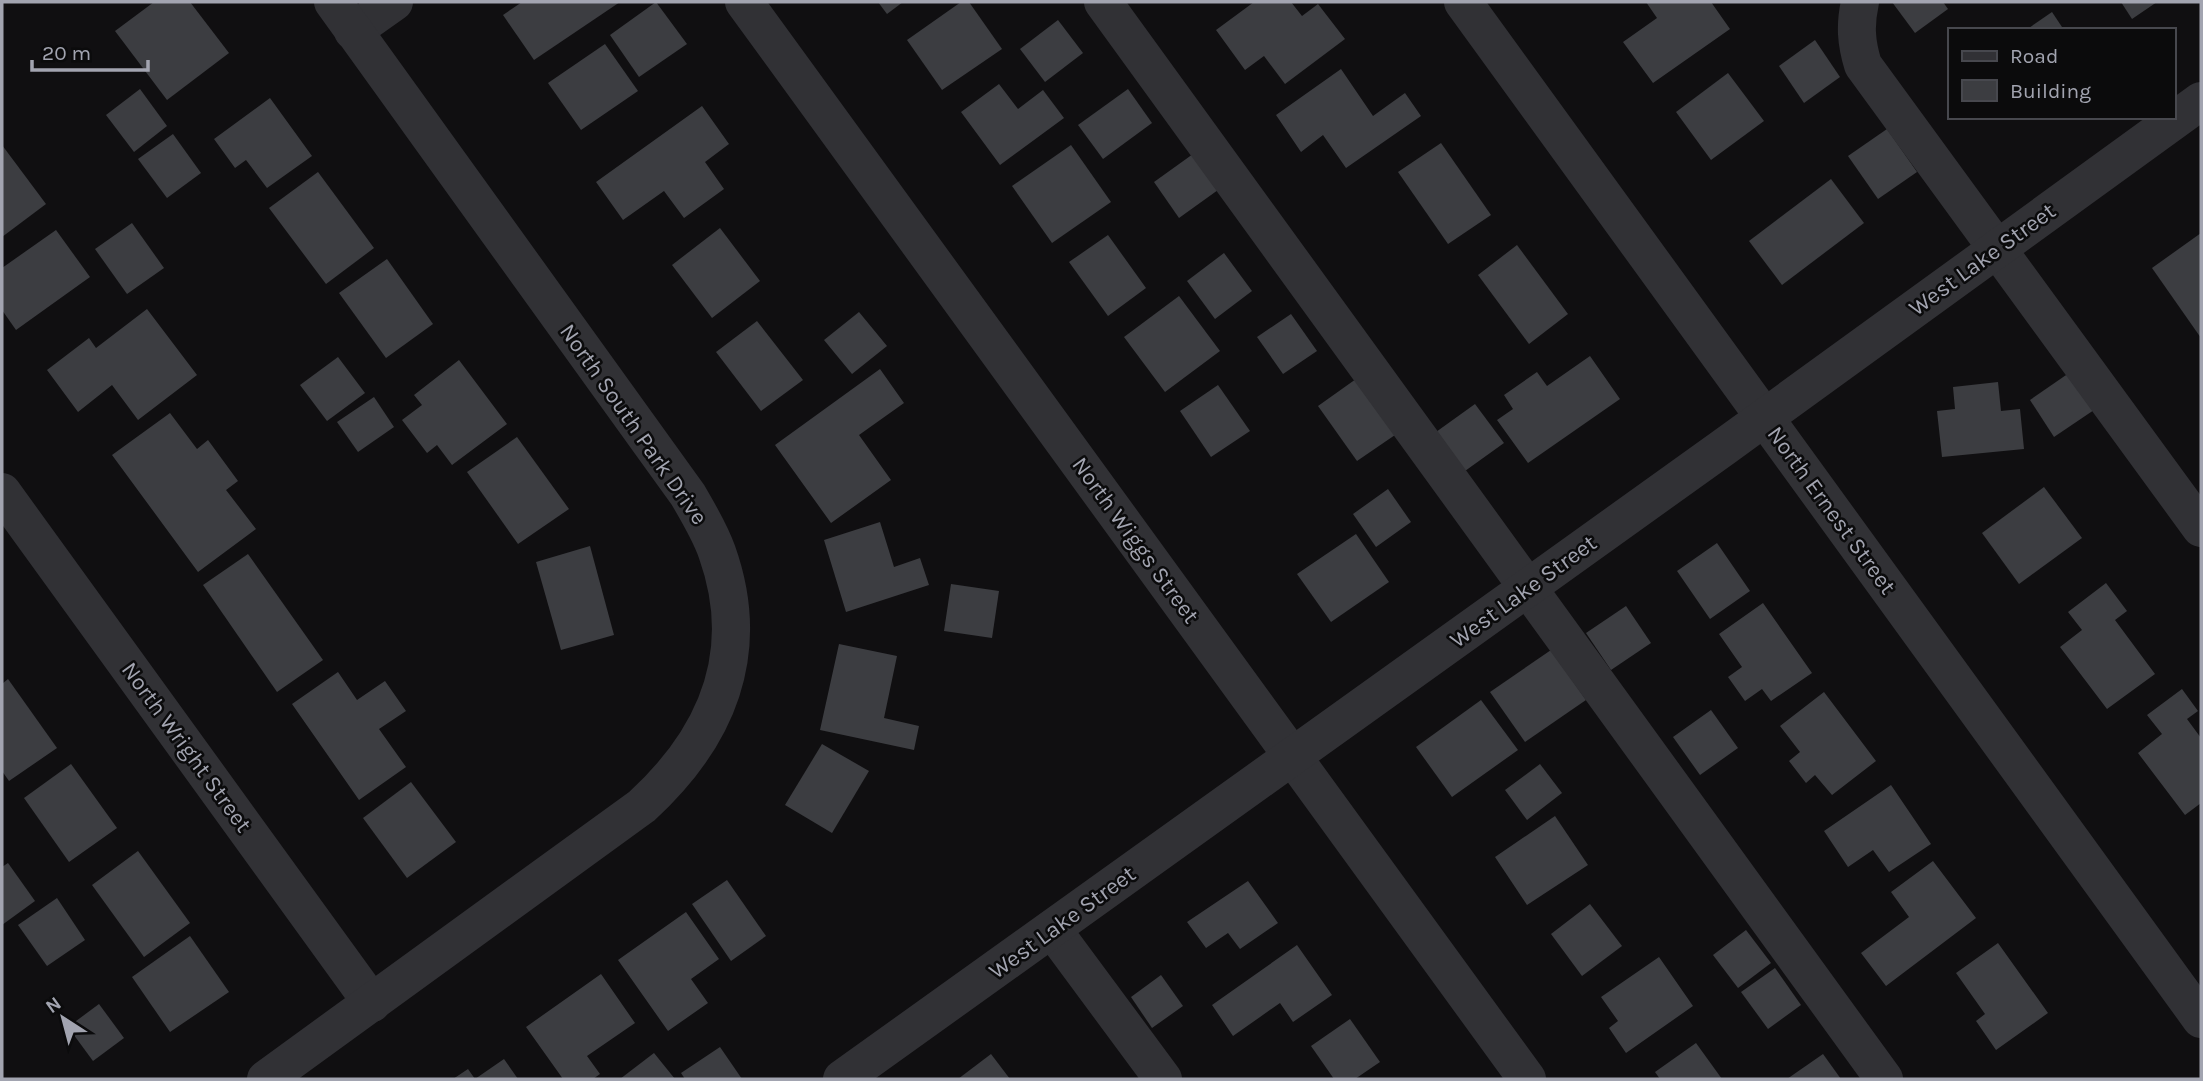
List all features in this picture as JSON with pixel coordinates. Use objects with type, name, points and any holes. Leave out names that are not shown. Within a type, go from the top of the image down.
[{"type":"street","points":[[343,16],[394,2]]},
{"type":"street","name":"North Wiggs Street","points":[[744,2],[1527,1079]]},
{"type":"street","points":[[1103,2],[1884,1079]]},
{"type":"street","name":"North Ernest Street","points":[[1463,2],[2201,1019]]},
{"type":"street","points":[[1860,2],[1856,44],[1863,65],[2201,528]]},
{"type":"street","name":"North South Park Drive","points":[[266,1079],[642,806],[663,787],[683,765],[712,718],[728,668],[731,641],[729,606],[718,554],[688,495],[343,16]]},
{"type":"street","name":"West Lake Street","points":[[842,1079],[1528,588],[2201,101]]},
{"type":"street","name":"North Wright Street","points":[[2,492],[372,1003]]},
{"type":"street","points":[[1052,929],[1163,1079]]},
{"type":"building","points":[[154,2],[190,2],[229,53],[167,100],[115,31]]},
{"type":"building","points":[[522,2],[620,2],[534,60],[503,15]]},
{"type":"building","points":[[656,2],[687,44],[639,77],[610,35]]},
{"type":"building","points":[[878,2],[903,2],[887,14]]},
{"type":"building","points":[[961,2],[969,2],[1002,49],[942,90],[907,40]]},
{"type":"building","points":[[1254,2],[1291,2],[1302,16],[1318,4],[1345,39],[1285,84],[1264,56],[1245,70],[1216,30]]},
{"type":"building","points":[[1646,2],[1711,2],[1730,29],[1653,83],[1623,42],[1657,18]]},
{"type":"building","points":[[1892,2],[1943,2],[1948,9],[1915,33]]},
{"type":"building","points":[[2121,2],[2157,2],[2132,19]]},
{"type":"building","points":[[2052,12],[2063,28],[2029,28]]},
{"type":"building","points":[[1058,20],[1083,53],[1045,82],[1020,49]]},
{"type":"building","points":[[1815,40],[1840,77],[1804,103],[1779,66]]},
{"type":"building","points":[[605,44],[638,91],[581,130],[548,83]]},
{"type":"building","points":[[1341,69],[1373,116],[1405,93],[1421,116],[1346,168],[1323,135],[1301,152],[1276,115]]},
{"type":"building","points":[[1728,73],[1764,121],[1711,160],[1676,112]]},
{"type":"building","points":[[999,84],[1018,109],[1043,90],[1064,118],[1000,165],[961,112]]},
{"type":"building","points":[[140,89],[167,126],[134,152],[106,115]]},
{"type":"building","points":[[1128,89],[1152,123],[1103,159],[1078,125]]},
{"type":"building","points":[[270,98],[312,156],[267,188],[246,160],[235,168],[214,139]]},
{"type":"building","points":[[702,106],[729,144],[705,162],[724,189],[684,218],[664,191],[623,220],[596,182]]},
{"type":"building","points":[[1887,129],[1917,172],[1878,199],[1848,156]]},
{"type":"building","points":[[173,134],[201,173],[167,198],[138,159]]},
{"type":"building","points":[[1441,143],[1491,215],[1448,244],[1398,172]]},
{"type":"building","points":[[2,145],[46,204],[2,237]]},
{"type":"building","points":[[1071,145],[1111,202],[1052,243],[1012,186]]},
{"type":"building","points":[[1193,154],[1218,190],[1179,218],[1154,182]]},
{"type":"building","points":[[318,172],[374,248],[326,284],[269,208]]},
{"type":"building","points":[[1831,179],[1864,223],[1782,285],[1749,241]]},
{"type":"building","points":[[132,223],[164,268],[127,294],[95,249]]},
{"type":"building","points":[[720,228],[760,281],[712,318],[672,265]]},
{"type":"building","points":[[56,230],[90,277],[16,330],[2,310],[2,268]]},
{"type":"building","points":[[2201,233],[2201,338],[2152,268]]},
{"type":"building","points":[[1108,235],[1146,288],[1108,316],[1069,262]]},
{"type":"building","points":[[1517,245],[1568,314],[1529,344],[1478,275]]},
{"type":"building","points":[[1224,253],[1252,291],[1215,319],[1187,281]]},
{"type":"building","points":[[387,259],[433,324],[386,358],[339,293]]},
{"type":"building","points":[[1179,296],[1220,351],[1165,392],[1124,337]]},
{"type":"building","points":[[147,309],[197,375],[138,420],[112,385],[78,412],[47,370],[89,338],[96,348]]},
{"type":"building","points":[[859,312],[887,346],[852,374],[824,340]]},
{"type":"building","points":[[1291,314],[1317,351],[1283,374],[1257,337]]},
{"type":"building","points":[[757,321],[803,380],[761,411],[716,352]]},
{"type":"building","points":[[1590,356],[1620,399],[1528,463],[1497,420],[1513,409],[1504,395],[1537,372],[1547,386]]},
{"type":"building","points":[[338,357],[365,393],[327,421],[300,385]]},
{"type":"building","points":[[459,360],[507,424],[452,465],[437,445],[427,453],[402,420],[422,405],[414,395]]},
{"type":"building","points":[[880,369],[904,403],[859,435],[891,480],[831,523],[775,445]]},
{"type":"building","points":[[2069,373],[2094,410],[2054,437],[2030,400]]},
{"type":"building","points":[[1356,379],[1395,435],[1357,461],[1318,406]]},
{"type":"building","points":[[1998,382],[2001,411],[2020,409],[2024,449],[1942,457],[1937,411],[1955,409],[1953,387]]},
{"type":"building","points":[[1218,385],[1250,431],[1211,457],[1180,411]]},
{"type":"building","points":[[374,397],[394,427],[358,452],[337,422]]},
{"type":"building","points":[[1475,404],[1504,443],[1465,471],[1436,432]]},
{"type":"building","points":[[170,413],[197,449],[208,440],[238,481],[226,490],[256,529],[198,572],[112,455]]},
{"type":"building","points":[[517,437],[569,509],[518,544],[467,472]]},
{"type":"building","points":[[2044,487],[2082,538],[2019,584],[1982,533]]},
{"type":"building","points":[[1388,489],[1411,522],[1376,547],[1353,514]]},
{"type":"building","points":[[880,522],[894,567],[920,558],[929,585],[846,612],[824,540]]},
{"type":"building","points":[[1356,534],[1389,582],[1331,622],[1297,574]]},
{"type":"building","points":[[1717,543],[1750,591],[1710,619],[1677,571]]},
{"type":"building","points":[[590,546],[614,635],[561,650],[536,562]]},
{"type":"building","points":[[248,554],[323,660],[277,692],[203,585]]},
{"type":"building","points":[[2106,583],[2127,611],[2115,620],[2155,674],[2107,709],[2060,647],[2082,630],[2068,612]]},
{"type":"building","points":[[951,584],[999,591],[992,638],[944,631]]},
{"type":"building","points":[[1763,603],[1812,673],[1771,701],[1762,689],[1745,701],[1728,677],[1742,667],[1719,634]]},
{"type":"building","points":[[1626,606],[1651,643],[1611,670],[1586,633]]},
{"type":"building","points":[[839,644],[897,656],[884,718],[919,726],[914,750],[820,730]]},
{"type":"building","points":[[1551,650],[1586,700],[1525,742],[1490,692]]},
{"type":"building","points":[[338,672],[357,700],[385,681],[406,711],[379,729],[406,767],[359,800],[292,704]]},
{"type":"building","points":[[8,679],[57,748],[9,781],[2,771],[2,684]]},
{"type":"building","points":[[2182,689],[2198,711],[2187,719],[2201,738],[2201,803],[2185,815],[2138,753],[2162,734],[2147,715]]},
{"type":"building","points":[[1824,692],[1876,761],[1832,795],[1815,775],[1806,783],[1789,761],[1800,752],[1780,726]]},
{"type":"building","points":[[1481,700],[1518,750],[1452,797],[1416,747]]},
{"type":"building","points":[[1711,710],[1738,748],[1700,775],[1673,737]]},
{"type":"building","points":[[822,744],[869,771],[832,833],[785,805]]},
{"type":"building","points":[[71,764],[117,828],[69,862],[24,798]]},
{"type":"building","points":[[1540,764],[1562,793],[1527,820],[1505,790]]},
{"type":"building","points":[[411,782],[456,842],[407,878],[363,818]]},
{"type":"building","points":[[1891,785],[1931,844],[1889,872],[1873,850],[1848,867],[1824,831]]},
{"type":"building","points":[[1555,816],[1588,865],[1527,905],[1495,857]]},
{"type":"building","points":[[138,851],[190,923],[144,957],[92,885]]},
{"type":"building","points":[[1933,861],[1976,918],[1886,986],[1861,953],[1909,917],[1891,892]]},
{"type":"building","points":[[8,863],[35,901],[2,925],[2,867]]},
{"type":"building","points":[[727,880],[766,936],[731,961],[692,904]]},
{"type":"building","points":[[1248,881],[1278,923],[1240,949],[1228,933],[1206,948],[1187,922]]},
{"type":"building","points":[[57,898],[85,940],[47,966],[18,925]]},
{"type":"building","points":[[1590,904],[1622,946],[1582,976],[1551,934]]},
{"type":"building","points":[[686,912],[719,959],[691,979],[708,1003],[668,1031],[618,960]]},
{"type":"building","points":[[1746,930],[1771,963],[1738,988],[1713,955]]},
{"type":"building","points":[[190,936],[229,992],[170,1032],[132,977]]},
{"type":"building","points":[[1998,943],[2048,1013],[1996,1050],[1976,1021],[1985,1014],[1956,973]]},
{"type":"building","points":[[1297,945],[1332,995],[1293,1022],[1280,1003],[1233,1036],[1212,1005]]},
{"type":"building","points":[[1659,957],[1693,1006],[1626,1053],[1609,1028],[1618,1021],[1601,997]]},
{"type":"building","points":[[1775,968],[1801,1005],[1768,1029],[1741,992]]},
{"type":"building","points":[[601,974],[635,1023],[587,1056],[600,1074],[593,1079],[563,1079],[526,1027]]},
{"type":"building","points":[[1161,975],[1183,1006],[1152,1028],[1131,997]]},
{"type":"building","points":[[99,1004],[124,1038],[93,1061],[68,1027]]},
{"type":"building","points":[[1350,1019],[1380,1062],[1355,1079],[1334,1079],[1311,1046]]},
{"type":"building","points":[[1696,1043],[1722,1079],[1660,1079],[1655,1072]]},
{"type":"building","points":[[720,1047],[742,1079],[685,1079],[681,1073]]},
{"type":"building","points":[[654,1053],[675,1079],[620,1079]]},
{"type":"building","points":[[991,1054],[1010,1079],[958,1079]]},
{"type":"building","points":[[1823,1054],[1841,1079],[1787,1079]]},
{"type":"building","points":[[504,1059],[518,1079],[475,1079]]},
{"type":"building","points":[[468,1069],[475,1079],[453,1079]]}]
